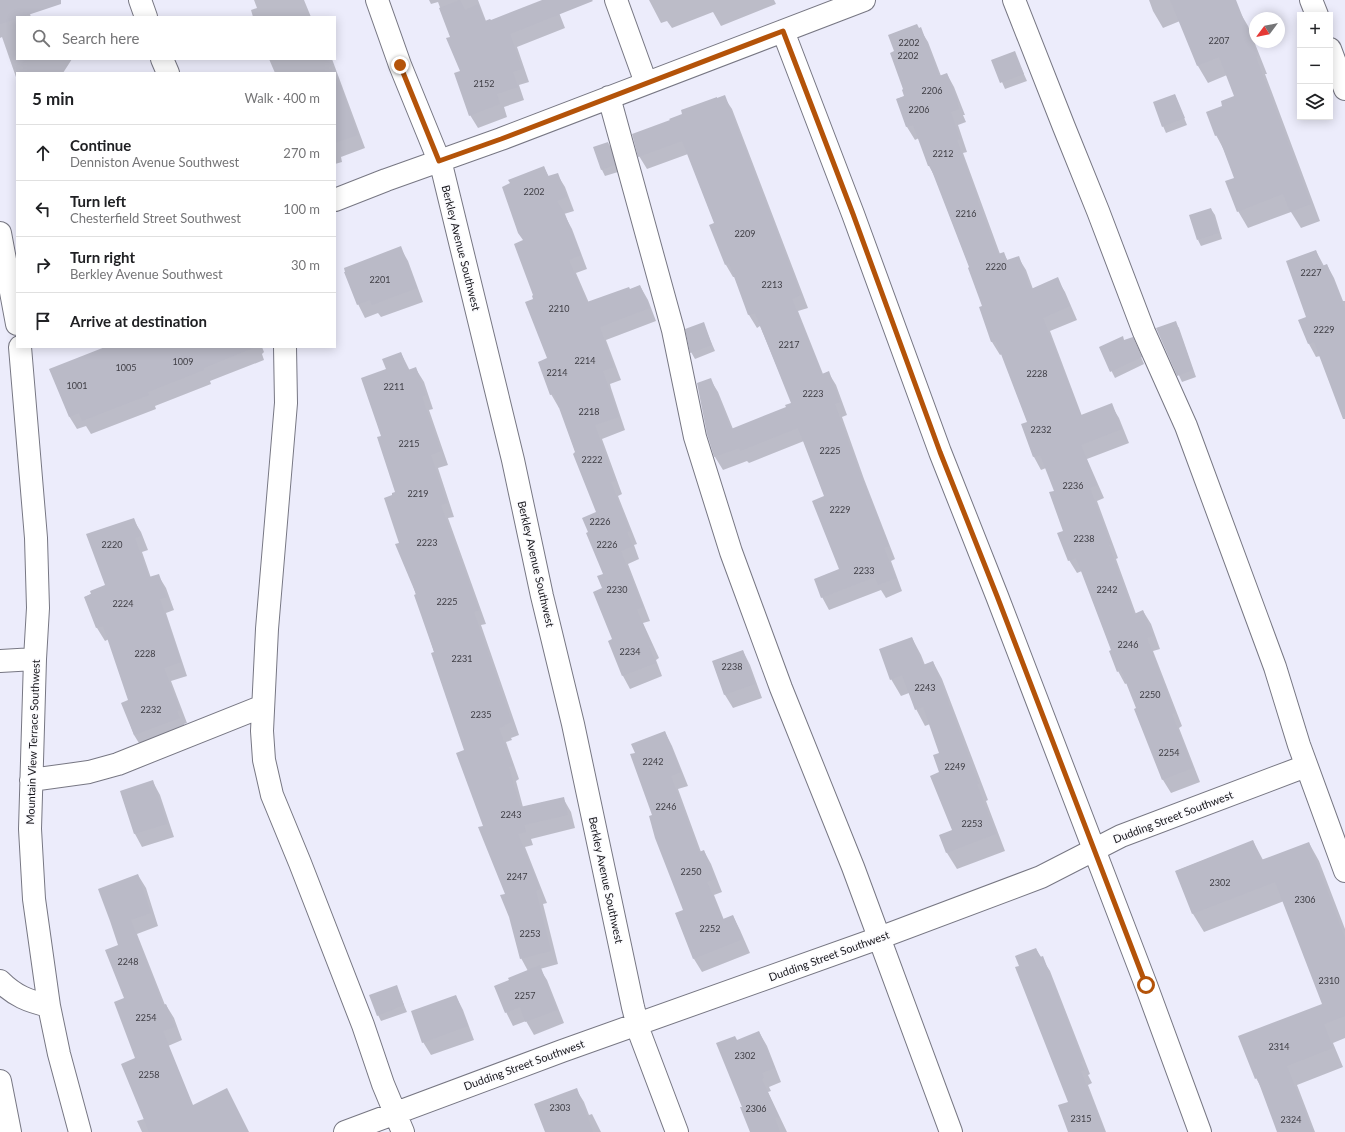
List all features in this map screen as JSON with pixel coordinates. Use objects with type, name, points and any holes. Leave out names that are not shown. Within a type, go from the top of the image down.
[{"type":"street","points":[[140,0],[146,16]]},
{"type":"street","name":"Berkley Avenue Southwest","points":[[377,0],[400,65],[442,168],[513,460],[542,596],[574,724],[633,1007],[640,1034],[677,1132]]},
{"type":"street","points":[[616,0],[646,83]]},
{"type":"street","points":[[336,200],[501,139],[783,31],[835,5],[864,0]]},
{"type":"street","points":[[1014,0],[1098,211],[1144,332],[1186,426],[1275,667],[1306,766],[1345,872]]},
{"type":"street","points":[[1312,0],[1316,12]]},
{"type":"street","points":[[783,31],[853,214],[940,452],[997,596],[1146,985],[1200,1132]]},
{"type":"street","points":[[1333,57],[1345,89]]},
{"type":"street","points":[[162,60],[168,72]]},
{"type":"street","points":[[609,97],[672,330],[695,437],[731,552],[781,688],[850,860],[951,1132]]},
{"type":"street","points":[[0,233],[16,319]]},
{"type":"street","name":"Mountain View Terrace Southwest","points":[[20,348],[36,538],[38,608],[30,829],[34,899],[49,1006],[59,1054],[80,1132]]},
{"type":"street","points":[[285,348],[286,404],[267,629],[262,731],[264,760],[272,795],[399,1122]]},
{"type":"street","points":[[0,661],[35,659]]},
{"type":"street","points":[[31,780],[89,772],[118,764],[263,706]]},
{"type":"street","name":"Dudding Street Southwest","points":[[345,1132],[399,1122],[562,1051],[879,938],[1041,877],[1121,836],[1306,766]]},
{"type":"street","points":[[0,981],[9,990],[28,1001],[49,1006]]},
{"type":"street","points":[[0,1082],[10,1132]]},
{"type":"building","points":[[0,0],[61,0],[61,4],[25,16],[16,16],[16,19],[0,24]]},
{"type":"building","points":[[460,0],[465,10],[478,4],[485,21],[542,0],[593,1],[510,34],[522,69],[513,72],[518,87],[497,94],[500,104],[469,116],[454,73],[460,71],[446,38],[450,37],[439,8]]},
{"type":"building","points":[[1170,0],[1236,0],[1249,33],[1249,48],[1255,48],[1258,56],[1256,57],[1311,204],[1290,212],[1283,194],[1237,212],[1225,181],[1234,178],[1218,135],[1215,136],[1206,112],[1222,106],[1221,101],[1234,96],[1219,57],[1197,66]]},
{"type":"building","points":[[917,24],[919,28],[921,27],[939,76],[947,73],[958,102],[959,109],[951,112],[960,139],[957,140],[998,254],[1004,252],[1007,260],[1019,256],[1031,289],[1058,277],[1070,306],[1043,318],[1081,415],[1112,403],[1122,429],[1081,445],[1097,485],[1090,488],[1111,545],[1109,545],[1134,614],[1143,610],[1153,636],[1147,638],[1175,713],[1172,714],[1193,768],[1162,780],[1134,709],[1136,708],[1121,670],[1117,672],[1109,651],[1111,650],[1076,558],[1068,561],[1057,533],[1063,531],[1049,492],[1054,491],[1040,455],[1033,457],[1021,424],[1027,422],[996,341],[991,342],[979,307],[982,306],[968,268],[969,267],[913,125],[906,127],[896,99],[904,96],[903,89],[890,53],[894,51],[888,35]]},
{"type":"building","points":[[1015,51],[1024,74],[1000,83],[991,60]]},
{"type":"building","points":[[338,78],[358,135],[336,143],[336,79]]},
{"type":"building","points":[[1175,94],[1185,118],[1162,127],[1153,102]]},
{"type":"building","points":[[725,95],[801,295],[792,299],[822,374],[829,371],[840,402],[835,404],[889,546],[884,548],[896,578],[878,585],[875,577],[821,598],[814,579],[839,569],[812,501],[824,496],[798,428],[740,451],[739,448],[714,457],[707,434],[697,383],[711,378],[731,429],[786,407],[785,405],[791,403],[755,313],[748,315],[729,263],[725,265],[709,225],[714,223],[682,141],[638,157],[632,134],[670,120],[669,119],[682,114],[681,110]]},
{"type":"building","points":[[608,142],[615,165],[601,170],[593,147]]},
{"type":"building","points":[[544,166],[548,176],[558,173],[567,197],[557,201],[565,214],[581,255],[569,260],[587,302],[629,287],[630,289],[640,285],[650,308],[600,327],[614,367],[603,371],[619,417],[595,425],[615,481],[611,482],[630,531],[627,532],[633,546],[621,551],[643,607],[637,610],[652,645],[649,646],[656,663],[622,676],[608,641],[612,639],[593,592],[602,588],[597,576],[603,574],[586,533],[588,532],[582,518],[596,512],[573,454],[575,452],[554,394],[550,395],[538,362],[547,358],[525,302],[533,299],[533,295],[514,244],[523,240],[518,233],[502,187],[510,183],[508,180]]},
{"type":"building","points":[[1211,208],[1219,233],[1197,240],[1189,215]]},
{"type":"building","points":[[401,246],[417,288],[372,305],[370,300],[357,305],[344,272],[344,268]]},
{"type":"building","points":[[1316,250],[1322,266],[1327,264],[1345,309],[1345,419],[1343,419],[1314,342],[1308,344],[1298,320],[1306,317],[1286,261]]},
{"type":"building","points":[[1176,321],[1193,370],[1177,376],[1156,328]]},
{"type":"building","points":[[704,322],[712,345],[690,353],[685,329]]},
{"type":"building","points":[[1123,336],[1124,340],[1133,337],[1142,357],[1110,372],[1099,347]]},
{"type":"building","points":[[102,348],[253,348],[204,368],[204,370],[148,392],[149,395],[82,421],[79,413],[69,417],[49,369]]},
{"type":"building","points":[[401,352],[408,370],[416,367],[426,395],[422,397],[441,451],[431,455],[447,503],[441,505],[479,610],[474,612],[512,722],[499,728],[513,766],[509,767],[520,807],[564,797],[568,815],[524,825],[526,832],[518,834],[540,889],[536,891],[551,951],[520,959],[509,917],[500,895],[505,894],[478,827],[483,826],[456,753],[464,750],[431,653],[434,652],[414,595],[416,594],[395,544],[399,543],[384,498],[395,492],[377,437],[381,436],[361,378],[386,369],[382,359]]},
{"type":"building","points":[[134,518],[141,536],[135,538],[149,577],[159,574],[167,597],[160,599],[181,662],[164,668],[180,710],[177,711],[180,718],[134,735],[121,703],[128,700],[103,626],[96,628],[84,597],[91,594],[90,591],[105,585],[86,534]]},
{"type":"building","points":[[912,637],[923,665],[933,661],[996,834],[946,853],[939,835],[952,830],[930,776],[939,772],[933,755],[939,753],[923,707],[915,710],[902,675],[890,680],[879,649]]},
{"type":"building","points":[[743,650],[755,684],[724,695],[712,661]]},
{"type":"building","points":[[665,731],[681,772],[671,776],[699,852],[704,850],[715,879],[707,882],[723,919],[733,915],[743,939],[693,959],[675,913],[683,910],[655,838],[649,816],[652,815],[630,754],[635,753],[631,744]]},
{"type":"building","points":[[153,780],[167,824],[134,834],[120,791]]},
{"type":"building","points":[[1253,840],[1261,860],[1309,842],[1345,938],[1345,1016],[1324,1024],[1333,1048],[1287,1066],[1313,1132],[1277,1132],[1257,1078],[1255,1079],[1238,1036],[1322,1004],[1275,882],[1192,914],[1175,871]]},
{"type":"building","points":[[138,874],[151,913],[131,920],[163,1005],[166,1004],[175,1027],[163,1031],[193,1105],[227,1088],[249,1132],[149,1132],[121,1064],[135,1058],[114,1002],[124,998],[105,950],[118,945],[98,889]]},
{"type":"building","points":[[1036,948],[1040,957],[1043,956],[1083,1061],[1081,1062],[1085,1070],[1081,1071],[1105,1132],[1068,1132],[1058,1105],[1068,1102],[1015,967],[1019,966],[1015,956]]},
{"type":"building","points":[[540,965],[557,1010],[525,1022],[520,1007],[505,1013],[494,986],[509,980],[508,978]]},
{"type":"building","points":[[397,985],[404,1005],[377,1016],[369,995]]},
{"type":"building","points":[[456,995],[468,1026],[422,1043],[411,1011]]},
{"type":"building","points":[[759,1031],[775,1068],[762,1073],[764,1078],[762,1079],[779,1117],[775,1118],[780,1132],[750,1132],[740,1107],[742,1107],[716,1043],[735,1036],[737,1040]]},
{"type":"building","points":[[577,1088],[593,1132],[545,1132],[534,1104]]},
{"type":"route","points":[[400,65],[439,161],[501,139],[783,31],[853,214],[940,452],[997,596],[1146,985]]}]
